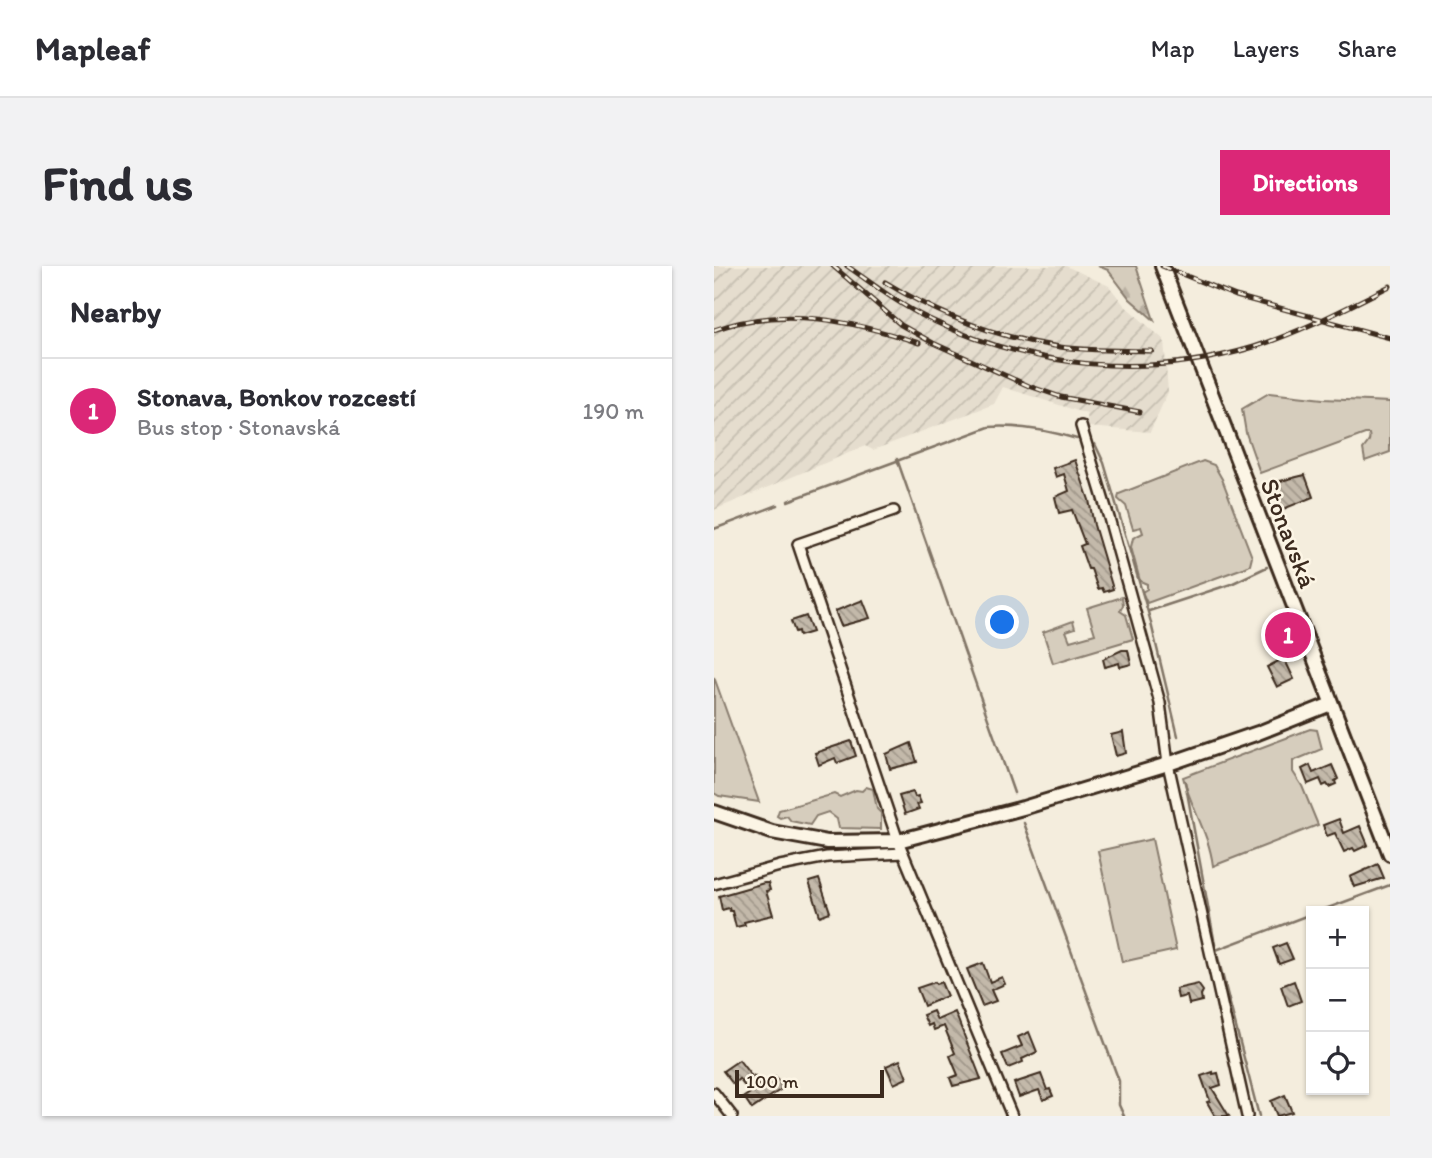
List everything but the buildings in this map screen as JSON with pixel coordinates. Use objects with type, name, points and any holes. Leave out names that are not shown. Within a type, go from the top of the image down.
[{"type":"street","name":"Stonavská","points":[[1162,266],[1390,854]]},
{"type":"street","points":[[1081,426],[1160,704],[1168,764],[1247,1116]]},
{"type":"street","points":[[894,511],[798,544],[901,847],[1012,1116]]},
{"type":"street","points":[[714,884],[780,866],[901,847],[1168,764],[1331,704]]},
{"type":"street","points":[[714,811],[772,832],[827,842],[901,847]]},
{"type":"street","points":[[714,1093],[732,1116]]},
{"type":"shaded area","points":[[714,266],[1066,266],[1109,286],[1124,305],[1164,340],[1168,392],[1150,432],[1088,427],[1087,414],[1003,387],[994,404],[873,450],[865,446],[714,510]]},
{"type":"green space","points":[[1098,266],[1136,266],[1154,320],[1130,299],[1108,270]]},
{"type":"green space","points":[[1269,393],[1390,402],[1390,452],[1365,461],[1363,449],[1369,434],[1365,434],[1260,473],[1246,433],[1242,409]]},
{"type":"green space","points":[[1203,461],[1214,465],[1222,479],[1252,557],[1250,565],[1147,603],[1142,592],[1147,589],[1147,584],[1140,581],[1131,547],[1133,538],[1143,533],[1141,527],[1133,529],[1126,506],[1118,499],[1119,494]]},
{"type":"green space","points":[[1122,597],[1123,605],[1120,611],[1126,615],[1133,639],[1053,663],[1043,632],[1073,621],[1075,628],[1066,631],[1070,641],[1095,634],[1087,608]]},
{"type":"green space","points":[[714,677],[759,802],[714,793]]},
{"type":"green space","points":[[1310,729],[1317,730],[1322,749],[1293,761],[1293,772],[1302,786],[1318,825],[1213,866],[1208,843],[1183,777]]},
{"type":"green space","points":[[866,787],[873,789],[877,809],[881,813],[881,829],[839,828],[837,819],[828,812],[816,816],[810,825],[791,821],[787,816],[777,816],[779,810],[834,794],[840,797],[856,790],[862,791]]},
{"type":"green space","points":[[1152,839],[1176,950],[1122,962],[1098,851]]},
{"type":"waterway","points":[[788,501],[989,427],[1033,429],[1077,439]]},
{"type":"waterway","points":[[1095,444],[1104,463],[1150,619],[1178,736]]},
{"type":"waterway","points":[[897,459],[1014,793]]},
{"type":"waterway","points":[[714,529],[778,505]]},
{"type":"waterway","points":[[1149,611],[1231,584],[1267,567]]},
{"type":"waterway","points":[[1185,781],[1216,950],[1259,1116]]},
{"type":"waterway","points":[[1024,823],[1119,1081],[1119,1105],[1124,1116]]},
{"type":"waterway","points":[[1333,906],[1390,885]]},
{"type":"waterway","points":[[1216,950],[1306,916]]},
{"type":"railway","points":[[833,266],[901,325],[933,343],[1029,386],[1061,397],[1140,412]]},
{"type":"railway","points":[[847,266],[906,307],[966,335],[1047,358],[1130,366],[1213,357],[1254,347],[1306,327],[1390,286]]},
{"type":"railway","points":[[1162,266],[1236,296],[1390,338]]},
{"type":"railway","points":[[885,282],[947,315],[1014,338],[1071,348],[1152,351]]},
{"type":"railway","points":[[714,330],[740,322],[792,317],[868,328],[919,343]]},
{"type":"place","name":"Stonava, Bonkov rozcestí","points":[[1288,635]]}]
